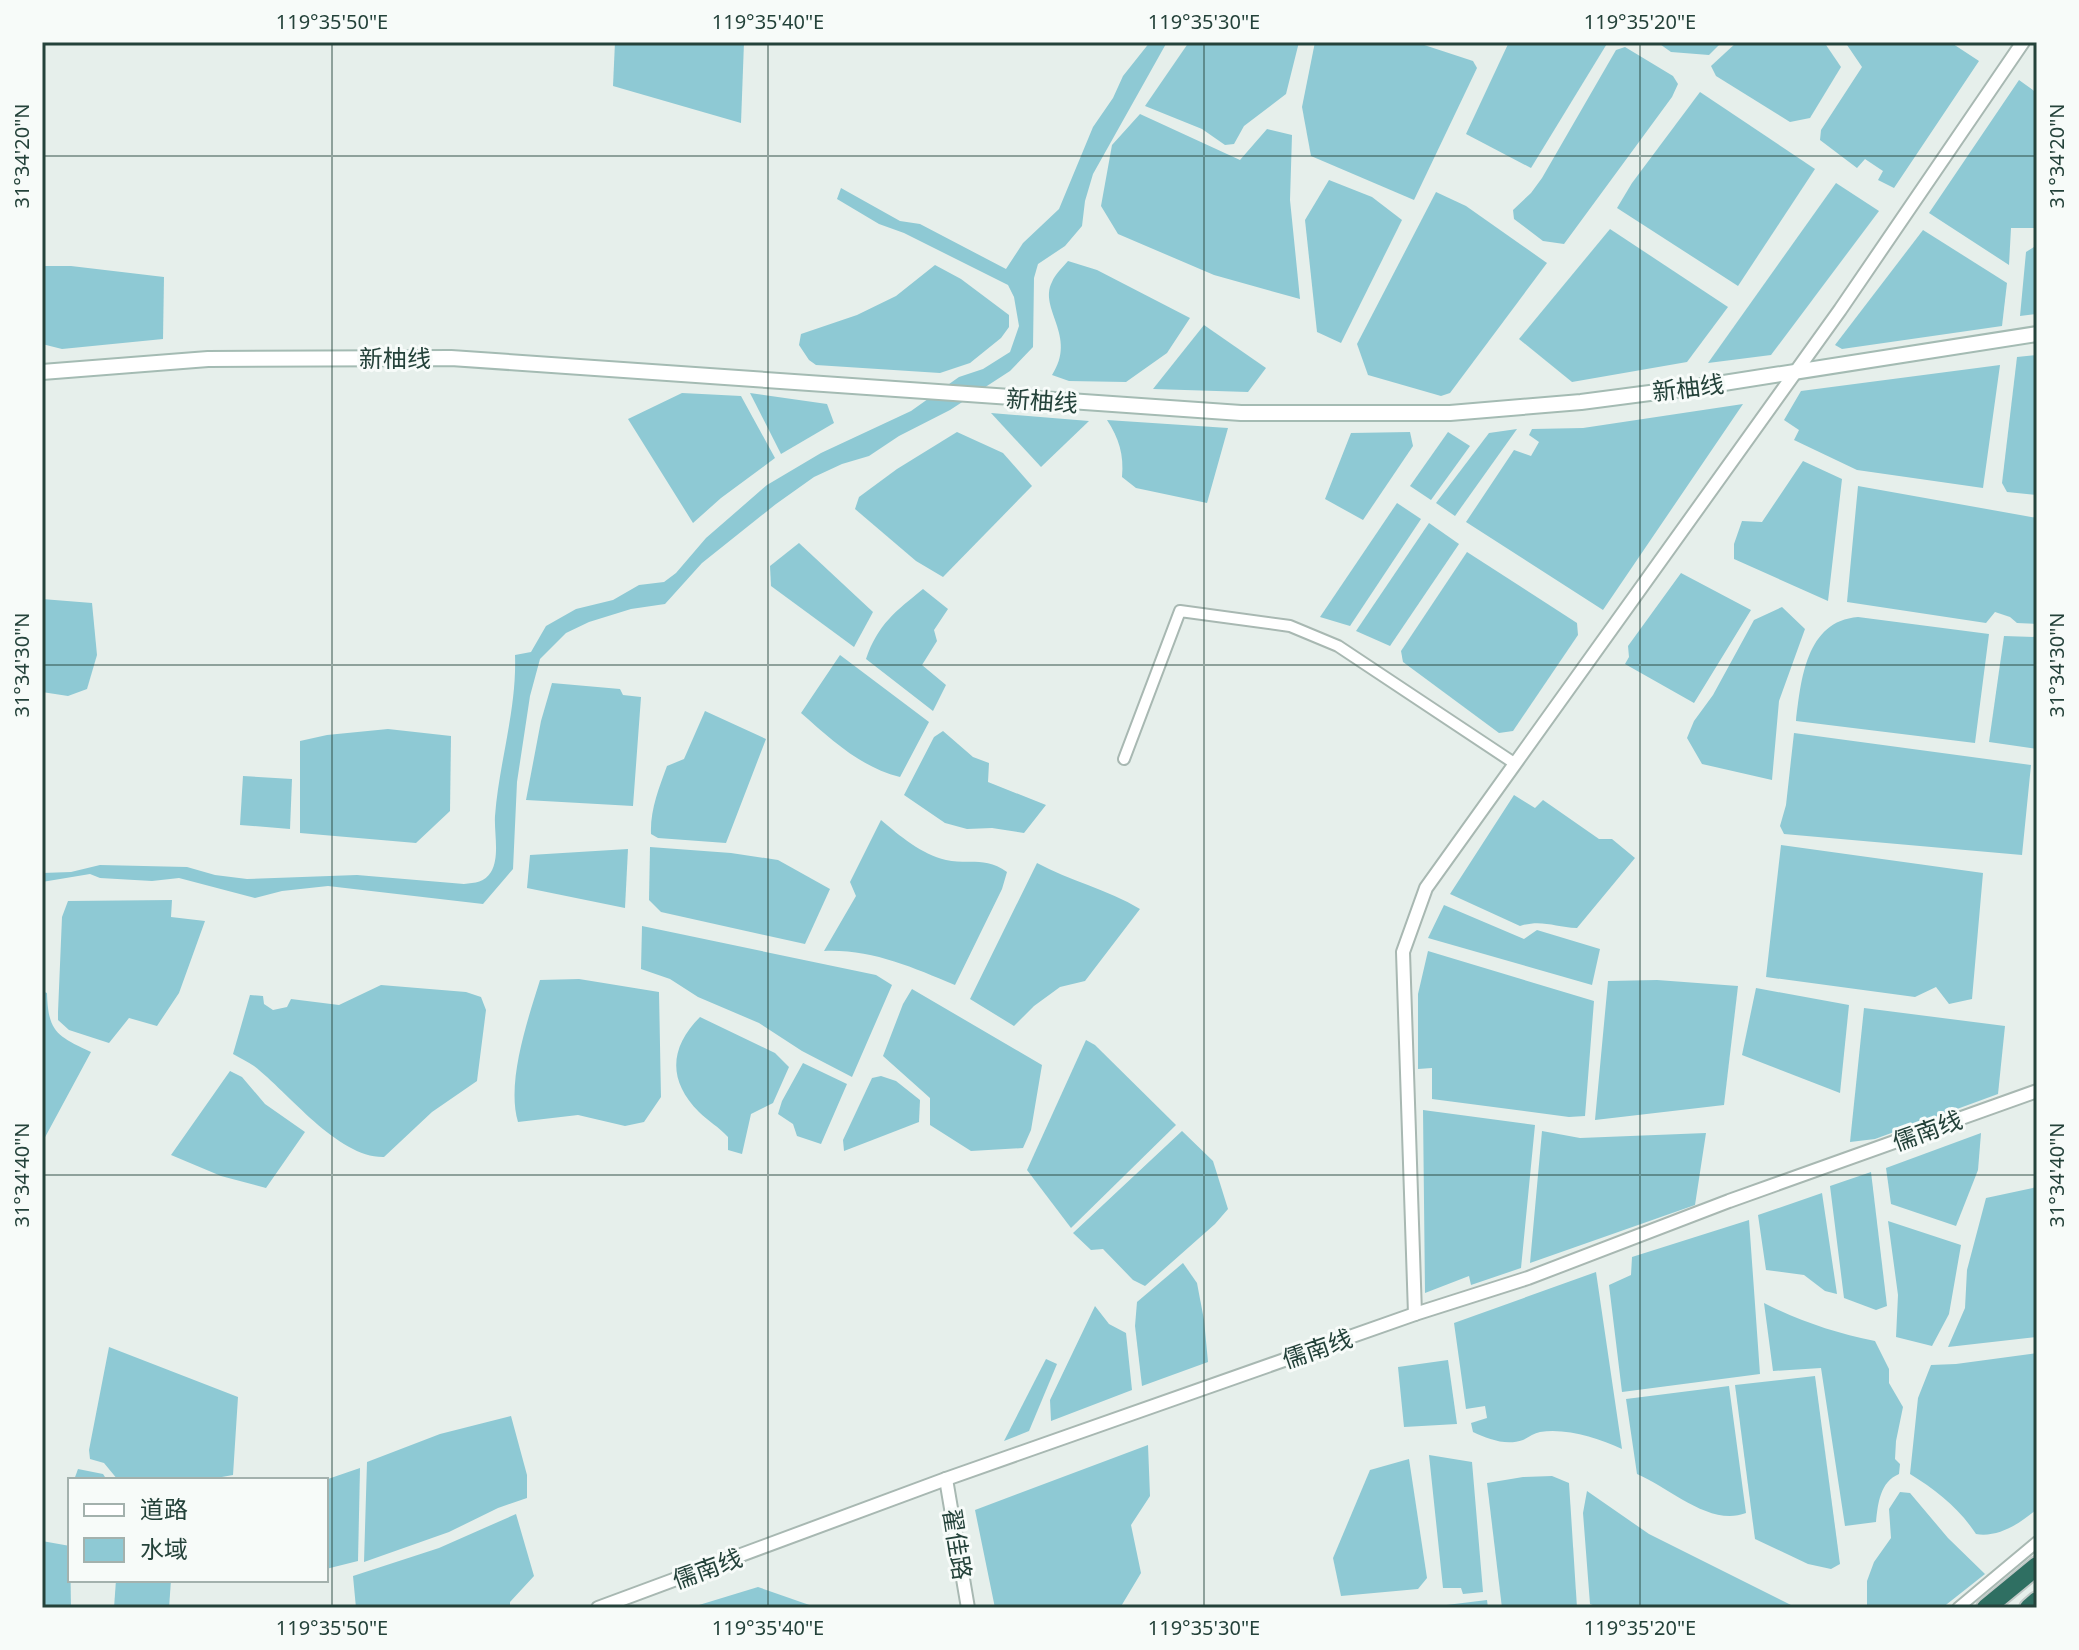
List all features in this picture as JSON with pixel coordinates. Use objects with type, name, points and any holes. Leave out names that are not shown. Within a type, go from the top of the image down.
[{"type":"highway","points":[[1986,1608],[2037,1566]]},
{"type":"highway","points":[[2029,1608],[2037,1601]]},
{"type":"main road","name":"新柚线","points":[[42,372],[208,359],[451,358],[1241,413],[1450,413],[1581,402],[2037,334]]},
{"type":"street","points":[[1415,1314],[1403,952],[1426,888],[1796,372],[2023,42]]},
{"type":"street","points":[[1124,759],[1180,611],[1290,626],[1338,646],[1514,763]]},
{"type":"street","name":"儒南线","points":[[598,1608],[946,1479],[1415,1314],[1528,1278],[1729,1201],[2037,1091]]},
{"type":"street","name":"翟佳路","points":[[946,1479],[968,1608]]},
{"type":"street","points":[[1958,1608],[2037,1542]]},
{"type":"water","points":[[615,42],[744,42],[741,123],[613,86]]},
{"type":"water","points":[[1150,42],[1167,42],[1093,174],[1082,226],[1065,246],[1038,264],[1034,278],[1033,347],[1010,371],[950,410],[899,436],[869,456],[814,477],[702,563],[665,604],[631,609],[589,622],[566,633],[540,659],[530,696],[517,782],[513,869],[483,904],[328,886],[282,891],[255,898],[179,878],[152,881],[100,878],[90,874],[42,882],[42,873],[71,872],[100,865],[187,867],[247,879],[357,875],[464,884],[486,878],[495,859],[495,816],[511,716],[515,655],[531,652],[546,626],[576,609],[613,600],[639,585],[664,582],[676,573],[706,538],[767,485],[821,453],[911,411],[959,377],[983,369],[1010,352],[1019,326],[1014,297],[1008,285],[904,233],[879,224],[837,199],[841,188],[900,221],[920,224],[1006,269],[1023,243],[1059,209],[1093,127],[1113,98],[1123,76]]},
{"type":"water","points":[[1189,42],[1299,42],[1286,94],[1244,126],[1234,144],[1225,145],[1202,129],[1145,106]]},
{"type":"water","points":[[1315,42],[1415,42],[1473,61],[1477,68],[1414,200],[1311,156],[1302,107]]},
{"type":"water","points":[[1509,42],[1608,42],[1531,168],[1466,134]]},
{"type":"water","points":[[1657,42],[1722,42],[1709,55],[1671,52]]},
{"type":"water","points":[[1737,42],[1824,42],[1841,67],[1810,118],[1790,122],[1716,76],[1711,66]]},
{"type":"water","points":[[1845,42],[1950,42],[1979,61],[1894,188],[1878,180],[1883,171],[1865,159],[1857,168],[1820,140],[1821,130],[1862,67]]},
{"type":"water","points":[[1625,47],[1673,76],[1678,84],[1672,97],[1564,244],[1543,241],[1514,219],[1513,210],[1542,178],[1616,50]]},
{"type":"water","points":[[2019,80],[2037,93],[2037,228],[2011,228],[2009,265],[1929,213]]},
{"type":"water","points":[[1700,92],[1815,169],[1738,286],[1617,208]]},
{"type":"water","points":[[1140,114],[1240,160],[1267,129],[1292,135],[1290,200],[1300,299],[1214,275],[1118,234],[1101,206],[1112,145]]},
{"type":"water","points":[[1329,180],[1372,197],[1402,220],[1341,343],[1317,332],[1305,220]]},
{"type":"water","points":[[1836,183],[1879,211],[1771,355],[1708,363]]},
{"type":"water","points":[[1436,192],[1466,206],[1547,263],[1450,393],[1441,396],[1368,375],[1357,344]]},
{"type":"water","points":[[1610,229],[1728,307],[1687,362],[1572,382],[1519,339]]},
{"type":"water","points":[[1923,230],[2007,283],[2002,326],[1842,349],[1835,345]]},
{"type":"water","points":[[2037,245],[2037,314],[2020,316],[2026,252]]},
{"type":"water","points":[[1068,261],[1097,270],[1190,318],[1167,353],[1126,382],[1069,381],[1052,375],[1061,348],[1049,292],[1055,276]]},
{"type":"water","points":[[935,265],[961,279],[1009,315],[1009,327],[1001,338],[970,363],[940,373],[816,365],[809,360],[799,345],[801,334],[857,315],[896,296]]},
{"type":"water","points":[[42,266],[71,266],[164,277],[163,339],[62,349],[42,344]]},
{"type":"water","points":[[1204,325],[1266,368],[1248,392],[1153,389]]},
{"type":"water","points":[[2037,355],[2037,495],[2007,492],[2002,483],[2017,357]]},
{"type":"water","points":[[2000,365],[1983,488],[1857,470],[1794,440],[1799,430],[1784,420],[1801,391]]},
{"type":"water","points":[[682,393],[741,396],[775,458],[693,523],[628,419]]},
{"type":"water","points":[[750,393],[827,404],[834,423],[781,454]]},
{"type":"water","points":[[1743,404],[1603,610],[1466,522],[1514,450],[1531,456],[1539,442],[1529,435],[1532,429],[1583,428]]},
{"type":"water","points":[[991,413],[1089,421],[1041,467]]},
{"type":"water","points":[[1107,420],[1228,428],[1207,503],[1136,488],[1122,477],[1120,447]]},
{"type":"water","points":[[1517,429],[1455,516],[1436,503],[1489,433]]},
{"type":"water","points":[[957,432],[1003,453],[1032,486],[943,577],[916,561],[855,509],[859,497]]},
{"type":"water","points":[[1410,432],[1413,446],[1363,520],[1325,499],[1351,433]]},
{"type":"water","points":[[1448,432],[1470,446],[1431,500],[1410,486]]},
{"type":"water","points":[[1803,461],[1842,479],[1828,601],[1734,559],[1734,544],[1742,521],[1762,522]]},
{"type":"water","points":[[1858,486],[2037,518],[2037,624],[2017,623],[1995,612],[1986,623],[1847,602]]},
{"type":"water","points":[[1397,503],[1421,519],[1350,626],[1320,617]]},
{"type":"water","points":[[1429,523],[1459,544],[1390,646],[1356,631]]},
{"type":"water","points":[[799,543],[873,612],[854,647],[771,586],[770,566]]},
{"type":"water","points":[[1467,552],[1577,623],[1578,635],[1513,731],[1499,733],[1403,662],[1401,651]]},
{"type":"water","points":[[1681,573],[1751,610],[1694,703],[1625,664],[1629,657],[1628,646]]},
{"type":"water","points":[[923,589],[948,609],[934,630],[937,641],[922,665],[946,685],[933,711],[866,659],[882,627]]},
{"type":"water","points":[[42,599],[92,603],[97,655],[87,689],[68,696],[42,692]]},
{"type":"water","points":[[1782,607],[1805,629],[1779,701],[1772,780],[1702,764],[1687,738],[1694,721],[1713,695],[1754,620]]},
{"type":"water","points":[[1858,617],[1989,634],[1975,743],[1796,721],[1804,671],[1817,641],[1827,629],[1841,621]]},
{"type":"water","points":[[2004,636],[2037,637],[2037,749],[1989,742]]},
{"type":"water","points":[[840,655],[929,722],[900,777],[859,759],[801,713]]},
{"type":"water","points":[[552,683],[620,689],[623,695],[641,697],[633,806],[526,800],[541,721]]},
{"type":"water","points":[[705,711],[766,739],[726,843],[658,838],[651,834],[652,816],[667,766],[684,759]]},
{"type":"water","points":[[388,729],[451,736],[450,811],[416,843],[300,833],[300,741]]},
{"type":"water","points":[[943,731],[973,757],[989,763],[988,782],[1046,805],[1024,833],[992,828],[967,829],[945,823],[904,795],[934,737]]},
{"type":"water","points":[[1794,733],[2031,765],[2022,855],[1784,834],[1780,826],[1786,805]]},
{"type":"water","points":[[243,776],[292,779],[290,829],[240,825]]},
{"type":"water","points":[[1514,795],[1535,808],[1543,800],[1599,839],[1612,839],[1635,858],[1577,928],[1541,923],[1520,926],[1450,894]]},
{"type":"water","points":[[881,820],[911,844],[937,857],[984,862],[1007,872],[1002,889],[955,985],[875,956],[824,951],[856,896],[850,882]]},
{"type":"water","points":[[1781,845],[1983,873],[1972,999],[1949,1004],[1936,987],[1915,997],[1766,977]]},
{"type":"water","points":[[650,847],[778,860],[830,889],[805,944],[661,912],[649,900]]},
{"type":"water","points":[[628,849],[625,908],[527,888],[530,855]]},
{"type":"water","points":[[1037,863],[1140,909],[1085,981],[1060,987],[1014,1026],[970,999]]},
{"type":"water","points":[[172,900],[171,917],[205,921],[179,993],[157,1026],[129,1018],[109,1043],[69,1030],[58,1020],[62,917],[68,901]]},
{"type":"water","points":[[1444,905],[1524,939],[1537,930],[1600,949],[1592,985],[1428,938]]},
{"type":"water","points":[[642,926],[876,975],[892,985],[852,1077],[802,1051],[759,1023],[698,997],[670,979],[641,969]]},
{"type":"water","points":[[1428,951],[1594,1001],[1585,1116],[1569,1117],[1432,1099],[1432,1068],[1418,1069],[1418,994]]},
{"type":"water","points":[[579,979],[659,992],[661,1097],[644,1122],[625,1126],[578,1115],[518,1122],[515,1106],[517,1070],[540,980]]},
{"type":"water","points":[[1657,980],[1738,986],[1724,1105],[1595,1120],[1608,981]]},
{"type":"water","points":[[381,985],[466,992],[481,997],[486,1010],[477,1081],[432,1112],[384,1157],[349,1147],[332,1136],[254,1066],[233,1054],[250,995],[263,996],[264,1004],[273,1010],[287,1007],[291,999],[339,1005]]},
{"type":"water","points":[[1756,988],[1849,1005],[1840,1093],[1742,1055]]},
{"type":"water","points":[[912,989],[1042,1065],[1031,1130],[1023,1148],[971,1151],[930,1125],[930,1098],[883,1056]]},
{"type":"water","points":[[42,991],[47,993],[52,1025],[62,1037],[91,1052],[43,1141]]},
{"type":"water","points":[[1864,1008],[2005,1026],[1998,1094],[1875,1139],[1850,1142]]},
{"type":"water","points":[[700,1017],[775,1053],[789,1067],[773,1103],[751,1114],[742,1154],[728,1150],[728,1137],[699,1112],[681,1088],[677,1076],[678,1052],[690,1028]]},
{"type":"water","points":[[1086,1040],[1095,1045],[1176,1125],[1071,1228],[1027,1170]]},
{"type":"water","points":[[803,1063],[847,1084],[821,1144],[797,1136],[793,1124],[778,1114]]},
{"type":"water","points":[[230,1071],[242,1077],[265,1104],[305,1132],[266,1188],[221,1176],[171,1155]]},
{"type":"water","points":[[881,1076],[896,1081],[920,1100],[919,1122],[844,1151],[843,1140],[872,1078]]},
{"type":"water","points":[[1423,1110],[1535,1125],[1521,1268],[1471,1285],[1469,1276],[1425,1293]]},
{"type":"water","points":[[1182,1131],[1213,1161],[1228,1209],[1145,1286],[1133,1280],[1103,1249],[1091,1250],[1073,1233]]},
{"type":"water","points":[[1542,1131],[1580,1138],[1706,1133],[1695,1205],[1530,1263]]},
{"type":"water","points":[[1981,1133],[1978,1170],[1956,1226],[1891,1204],[1886,1168]]},
{"type":"water","points":[[1871,1172],[1887,1306],[1876,1310],[1844,1298],[1830,1186]]},
{"type":"water","points":[[2037,1187],[2037,1337],[1948,1347],[1965,1308],[1967,1270],[1986,1198]]},
{"type":"water","points":[[1822,1193],[1837,1294],[1825,1291],[1804,1275],[1766,1270],[1758,1215]]},
{"type":"water","points":[[1749,1220],[1760,1374],[1622,1392],[1609,1285],[1631,1275],[1632,1257]]},
{"type":"water","points":[[1888,1221],[1961,1245],[1949,1314],[1932,1346],[1896,1337],[1898,1295]]},
{"type":"water","points":[[1183,1263],[1197,1283],[1208,1362],[1142,1386],[1135,1326],[1137,1302]]},
{"type":"water","points":[[1596,1272],[1622,1449],[1561,1431],[1540,1432],[1510,1442],[1473,1432],[1471,1423],[1487,1418],[1485,1406],[1466,1409],[1454,1323]]},
{"type":"water","points":[[1764,1303],[1818,1326],[1875,1341],[1889,1369],[1889,1383],[1903,1407],[1896,1441],[1895,1459],[1900,1464],[1899,1474],[1884,1488],[1876,1522],[1845,1526],[1821,1368],[1773,1371]]},
{"type":"water","points":[[1095,1306],[1109,1324],[1126,1333],[1132,1390],[1051,1421],[1050,1400]]},
{"type":"water","points":[[109,1347],[238,1397],[233,1475],[216,1478],[116,1478],[104,1463],[90,1459],[89,1450]]},
{"type":"water","points":[[2037,1353],[2037,1509],[2001,1532],[1976,1534],[1946,1500],[1910,1474],[1918,1398],[1931,1365]]},
{"type":"water","points":[[1046,1359],[1057,1364],[1029,1431],[1004,1441]]},
{"type":"water","points":[[1448,1360],[1457,1424],[1404,1427],[1398,1367]]},
{"type":"water","points":[[1815,1376],[1840,1564],[1831,1569],[1808,1564],[1755,1539],[1735,1385]]},
{"type":"water","points":[[1729,1386],[1746,1513],[1732,1516],[1704,1511],[1637,1474],[1626,1399]]},
{"type":"water","points":[[511,1416],[527,1475],[527,1498],[498,1508],[449,1532],[364,1562],[367,1462],[440,1434]]},
{"type":"water","points":[[1148,1445],[1150,1496],[1131,1525],[1141,1573],[1120,1608],[995,1608],[975,1510]]},
{"type":"water","points":[[1429,1455],[1472,1462],[1483,1592],[1463,1594],[1461,1588],[1443,1588]]},
{"type":"water","points":[[1409,1459],[1427,1578],[1418,1589],[1341,1596],[1333,1558],[1370,1470]]},
{"type":"water","points":[[360,1468],[358,1561],[328,1568],[328,1479]]},
{"type":"water","points":[[78,1469],[103,1474],[106,1478],[75,1478]]},
{"type":"water","points":[[1552,1476],[1569,1483],[1577,1608],[1502,1608],[1487,1483]]},
{"type":"water","points":[[1587,1491],[1649,1534],[1797,1608],[1601,1608],[1590,1604],[1583,1513]]},
{"type":"water","points":[[1900,1492],[1910,1493],[1948,1538],[1985,1574],[1942,1608],[1867,1608],[1867,1581],[1874,1562],[1891,1538],[1889,1509]]},
{"type":"water","points":[[516,1514],[534,1576],[510,1602],[510,1608],[356,1608],[353,1576],[439,1548]]},
{"type":"water","points":[[42,1541],[68,1546],[71,1608],[42,1608]]},
{"type":"water","points":[[116,1582],[171,1582],[169,1608],[114,1608]]},
{"type":"water","points":[[758,1587],[818,1608],[697,1608],[699,1605]]},
{"type":"water","points":[[1487,1600],[1488,1608],[1422,1608]]}]
